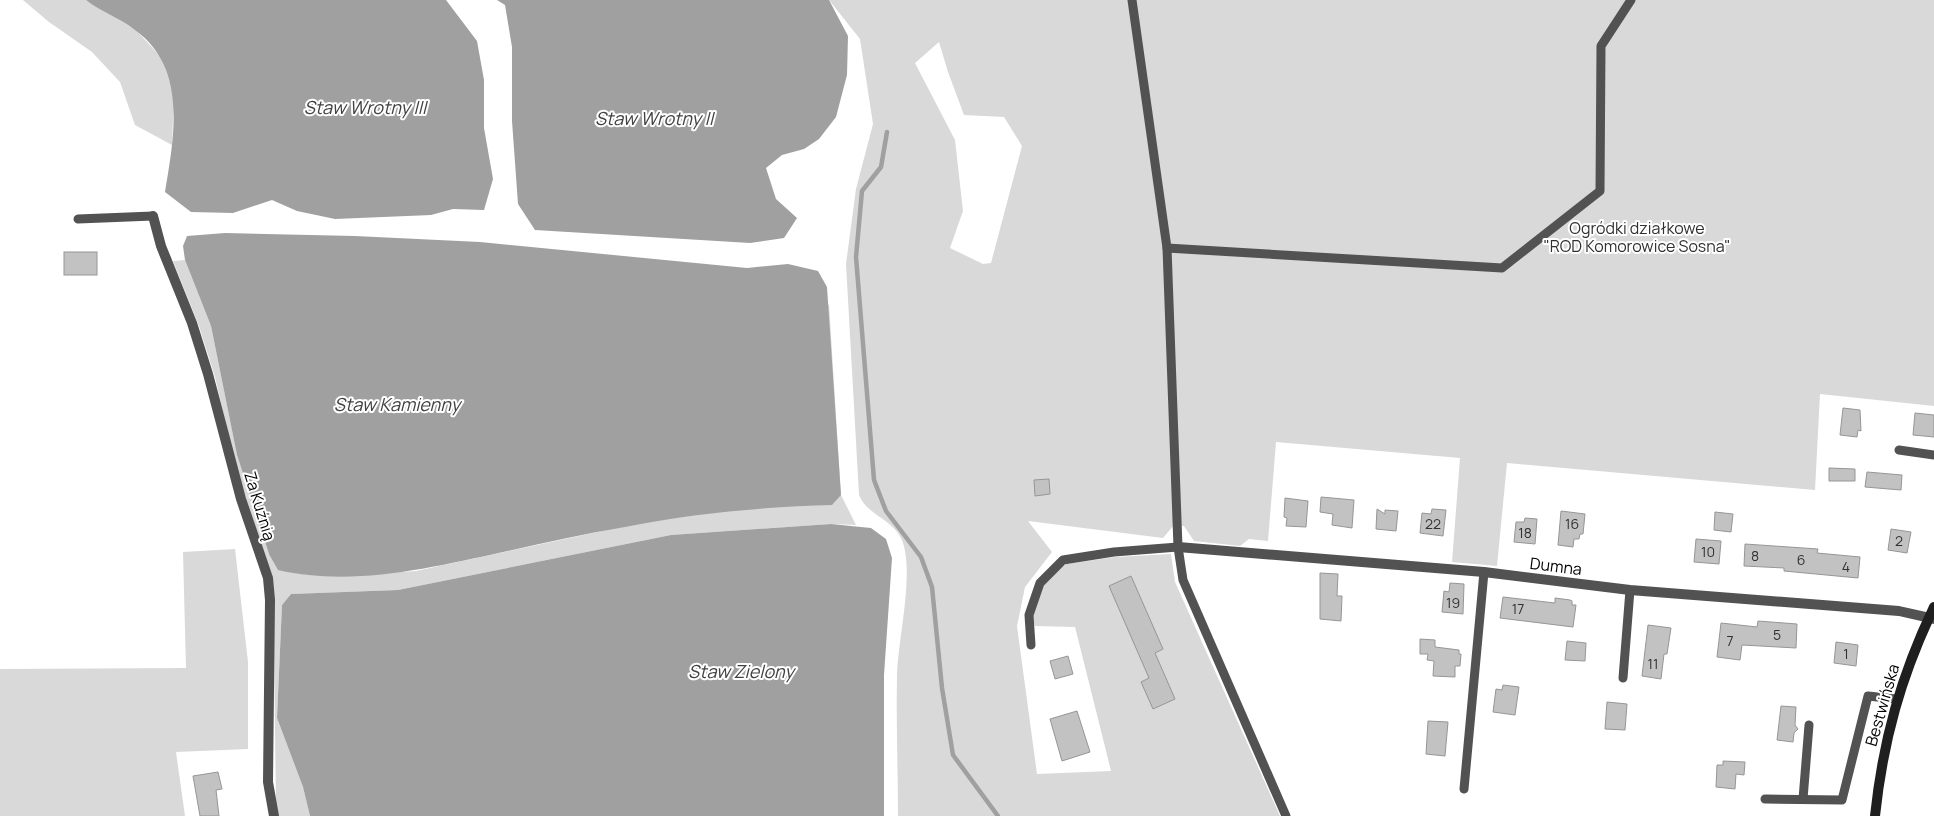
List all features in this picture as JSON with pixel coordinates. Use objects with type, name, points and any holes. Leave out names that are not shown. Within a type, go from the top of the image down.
[{"type":"street","name":"Za Kuźnią","points":[[153,216],[161,246],[192,323],[241,499],[268,578],[270,600],[268,782],[274,816]]},
{"type":"street","name":"Dumna","points":[[1178,547],[1484,572],[1630,590],[1900,611],[1931,619]]},
{"type":"street","name":"Bestwińska","points":[[1875,816],[1879,779],[1896,699],[1931,619],[1934,607]]},
{"type":"lane","points":[[1132,0],[1167,248],[1178,547],[1182,580],[1286,816]]},
{"type":"lane","points":[[1167,248],[1502,268],[1600,191],[1601,46],[1630,0]]},
{"type":"lane","points":[[78,219],[153,216]]},
{"type":"lane","points":[[1899,450],[1934,455]]},
{"type":"lane","points":[[1031,645],[1029,615],[1040,583],[1063,560],[1114,552],[1178,547]]},
{"type":"lane","points":[[1464,789],[1484,572]]},
{"type":"lane","points":[[1623,678],[1630,590]]},
{"type":"lane","points":[[1765,799],[1842,800],[1868,696],[1896,699]]},
{"type":"lane","points":[[1803,799],[1809,725]]},
{"type":"green space","points":[[23,0],[86,0],[136,30],[162,58],[174,95],[172,145],[135,125],[120,82],[92,52],[49,22]]},
{"type":"green space","name":"Ogródki działkowe \"ROD Komorowice Sosna\"","points":[[829,0],[1934,0],[1934,406],[1820,394],[1815,490],[1507,463],[1497,566],[1452,562],[1460,458],[1276,442],[1268,541],[1249,539],[1240,546],[1194,541],[1184,526],[1174,525],[1163,538],[1028,521],[1052,552],[1025,587],[1017,626],[1037,774],[1111,771],[1075,627],[1035,626],[1032,619],[1043,584],[1066,564],[1115,557],[1171,554],[1175,582],[1280,816],[898,816],[897,678],[907,568],[905,551],[897,531],[868,508],[859,495],[846,264],[856,189],[873,124],[860,39]],"holes":[[[939,42],[964,115],[1004,117],[1022,146],[991,263],[983,264],[950,248],[963,211],[955,140],[915,63]]]},
{"type":"green space","points":[[185,260],[211,326],[237,455],[269,554],[298,574],[338,576],[416,571],[602,531],[829,304],[841,495],[856,525],[831,524],[671,535],[398,590],[291,594],[282,605],[277,718],[303,787],[310,816],[278,816],[276,803],[273,586],[238,477],[215,377],[199,326],[173,261]]},
{"type":"green space","points":[[235,549],[248,662],[248,749],[176,752],[185,816],[0,816],[0,669],[186,668],[183,552]]},
{"type":"water","name":"Staw Wrotny III","points":[[86,0],[446,0],[477,41],[484,80],[484,128],[493,179],[484,210],[453,209],[431,215],[335,219],[297,211],[272,200],[233,213],[191,212],[165,192],[172,149],[173,105],[170,83],[163,64],[152,46],[135,30]]},
{"type":"water","name":"Staw Wrotny II","points":[[497,0],[829,0],[848,36],[847,75],[836,117],[819,139],[804,149],[782,155],[766,168],[776,199],[797,218],[784,238],[750,243],[535,230],[518,204],[512,121],[512,47],[505,5]]},
{"type":"water","name":"Staw Kamienny","points":[[225,233],[355,236],[480,242],[747,268],[788,264],[818,271],[827,287],[841,495],[832,505],[754,509],[676,518],[447,564],[391,573],[334,577],[278,570],[269,554],[237,455],[211,326],[185,260],[183,246],[187,236]]},
{"type":"water","name":"Staw Zielony","points":[[831,524],[871,528],[886,539],[892,558],[884,675],[884,816],[310,816],[303,787],[277,718],[282,605],[291,594],[398,590],[671,535]]},
{"type":"building","points":[[64,252],[97,252],[97,275],[64,275]]},
{"type":"building","points":[[1843,408],[1860,410],[1861,431],[1858,430],[1857,437],[1840,435]]},
{"type":"building","points":[[1915,413],[1934,415],[1934,437],[1913,435]]},
{"type":"building","points":[[1829,468],[1855,469],[1855,481],[1829,481]]},
{"type":"building","points":[[1867,472],[1902,475],[1901,490],[1865,487]]},
{"type":"building","points":[[1049,479],[1050,494],[1035,496],[1034,480]]},
{"type":"building","points":[[1321,497],[1354,500],[1352,528],[1332,525],[1333,514],[1320,512]]},
{"type":"building","points":[[1285,498],[1308,501],[1306,527],[1286,526],[1287,518],[1284,517]]},
{"type":"building","points":[[1377,509],[1385,514],[1385,510],[1398,511],[1396,531],[1376,529]]},
{"type":"building","points":[[1432,509],[1446,510],[1443,536],[1420,533],[1422,513],[1431,514]]},
{"type":"building","points":[[1561,511],[1585,514],[1583,534],[1580,534],[1579,539],[1574,539],[1573,547],[1558,545]]},
{"type":"building","points":[[1715,512],[1733,514],[1731,532],[1714,530]]},
{"type":"building","points":[[1525,518],[1537,519],[1535,544],[1514,542],[1516,522],[1524,522]]},
{"type":"building","points":[[1891,529],[1911,532],[1907,553],[1888,550]]},
{"type":"building","points":[[1696,539],[1721,541],[1719,564],[1694,562]]},
{"type":"building","points":[[1745,544],[1818,549],[1817,553],[1860,557],[1858,578],[1784,571],[1784,568],[1744,566]]},
{"type":"building","points":[[1320,573],[1338,574],[1337,596],[1342,596],[1341,621],[1320,619]]},
{"type":"building","points":[[1131,576],[1163,649],[1155,653],[1175,699],[1153,709],[1141,682],[1149,678],[1109,586]]},
{"type":"building","points":[[1450,583],[1464,584],[1463,614],[1442,612],[1444,591],[1449,592]]},
{"type":"building","points":[[1503,597],[1555,603],[1555,598],[1570,600],[1572,605],[1576,605],[1573,627],[1500,618]]},
{"type":"building","points":[[1758,621],[1797,624],[1796,648],[1742,645],[1740,660],[1717,657],[1721,623],[1757,627]]},
{"type":"building","points":[[1648,625],[1671,628],[1667,654],[1664,654],[1661,679],[1642,676]]},
{"type":"building","points":[[1420,639],[1435,640],[1435,647],[1459,650],[1459,654],[1461,654],[1460,666],[1455,666],[1455,677],[1433,676],[1434,661],[1427,660],[1428,654],[1420,654]]},
{"type":"building","points":[[1567,641],[1586,643],[1585,661],[1565,660]]},
{"type":"building","points":[[1836,642],[1858,645],[1856,666],[1834,663]]},
{"type":"building","points":[[1068,656],[1073,674],[1055,679],[1050,661]]},
{"type":"building","points":[[1503,685],[1519,687],[1515,715],[1493,712],[1496,689],[1502,690]]},
{"type":"building","points":[[1607,702],[1627,704],[1625,730],[1605,729]]},
{"type":"building","points":[[1781,706],[1796,707],[1795,725],[1798,729],[1794,733],[1793,742],[1777,740]]},
{"type":"building","points":[[1077,711],[1090,752],[1062,761],[1050,719]]},
{"type":"building","points":[[1428,721],[1448,722],[1445,756],[1426,754]]},
{"type":"building","points":[[1723,761],[1745,762],[1744,775],[1736,774],[1735,789],[1716,787],[1717,765],[1723,765]]},
{"type":"building","points":[[218,772],[222,789],[216,790],[219,816],[200,816],[193,776]]},
{"type":"waterway","points":[[887,132],[881,167],[862,191],[856,257],[874,480],[886,511],[921,557],[932,587],[942,688],[953,755],[998,816]]}]
